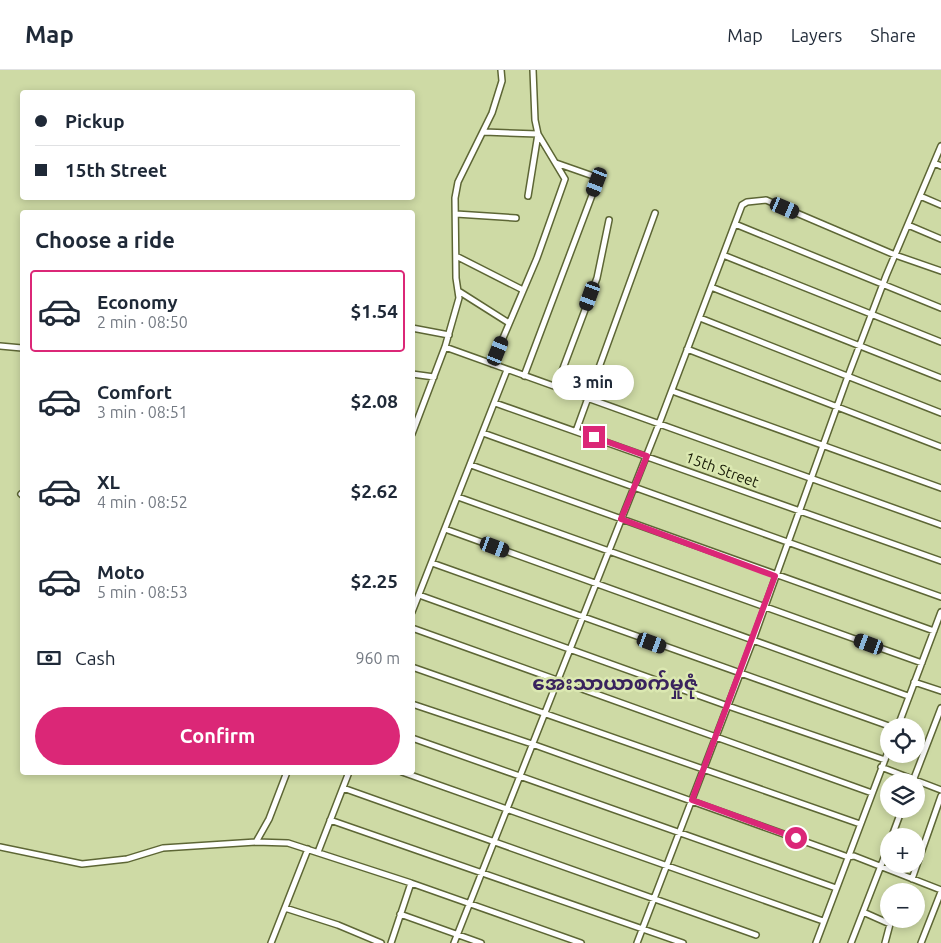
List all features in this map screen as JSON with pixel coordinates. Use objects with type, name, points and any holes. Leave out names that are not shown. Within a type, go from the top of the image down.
[{"type":"street","points":[[415,421],[445,347],[460,292],[456,278],[455,198],[458,182],[484,132],[502,81],[501,70]]},
{"type":"street","points":[[492,364],[523,290],[565,179],[538,134],[535,120],[533,70]]},
{"type":"street","points":[[484,132],[538,134]]},
{"type":"street","points":[[528,196],[538,134]]},
{"type":"street","points":[[637,943],[644,929],[753,640],[775,576],[812,480],[824,445],[824,437],[883,284],[941,146]]},
{"type":"street","points":[[524,376],[597,182],[596,177],[556,163]]},
{"type":"street","points":[[934,163],[941,166]]},
{"type":"street","points":[[920,196],[941,205]]},
{"type":"street","points":[[454,943],[647,456],[742,205],[747,202],[766,200],[895,255],[941,271]]},
{"type":"street","points":[[576,431],[655,213]]},
{"type":"street","points":[[456,214],[516,218]]},
{"type":"street","points":[[556,387],[597,278],[608,220]]},
{"type":"street","points":[[735,224],[941,308]]},
{"type":"street","points":[[908,225],[941,239]]},
{"type":"street","points":[[723,255],[941,342]]},
{"type":"street","points":[[456,256],[523,290]]},
{"type":"street","points":[[711,287],[941,378]]},
{"type":"street","points":[[460,292],[509,323]]},
{"type":"street","points":[[700,318],[941,412]]},
{"type":"street","points":[[415,328],[449,334]]},
{"type":"street","points":[[0,346],[20,348]]},
{"type":"street","points":[[445,347],[941,526]]},
{"type":"street","points":[[688,349],[941,448]]},
{"type":"street","points":[[415,605],[507,370]]},
{"type":"street","points":[[415,374],[434,377]]},
{"type":"street","points":[[672,390],[941,488]]},
{"type":"street","name":"15th Street","points":[[495,403],[941,561]]},
{"type":"street","points":[[483,433],[941,597]]},
{"type":"street","points":[[471,465],[775,576],[934,631]]},
{"type":"street","points":[[458,497],[922,663]]},
{"type":"street","points":[[445,529],[908,696]]},
{"type":"street","points":[[432,563],[880,723]]},
{"type":"street","points":[[419,595],[880,758]]},
{"type":"street","points":[[901,718],[941,612]]},
{"type":"street","points":[[415,629],[872,793]]},
{"type":"street","points":[[415,668],[860,824]]},
{"type":"street","points":[[914,682],[941,691]]},
{"type":"street","points":[[415,705],[880,866]]},
{"type":"street","points":[[916,773],[941,708]]},
{"type":"street","points":[[415,739],[836,888]]},
{"type":"street","points":[[816,943],[883,763]]},
{"type":"street","points":[[881,767],[896,773]]},
{"type":"street","points":[[256,842],[269,820],[286,775]]},
{"type":"street","points":[[318,852],[348,775]]},
{"type":"street","points":[[411,775],[823,921]]},
{"type":"street","points":[[925,784],[941,790]]},
{"type":"street","points":[[343,788],[756,936]]},
{"type":"street","points":[[912,879],[941,796]]},
{"type":"street","points":[[330,820],[683,943]]},
{"type":"street","points":[[0,847],[82,864],[127,859],[163,848],[256,842],[288,843],[411,883],[581,943]]},
{"type":"street","points":[[271,943],[308,849]]},
{"type":"street","points":[[851,943],[880,869]]},
{"type":"street","points":[[898,873],[941,891],[921,943]]},
{"type":"street","points":[[391,943],[411,883]]},
{"type":"street","points":[[285,908],[338,925],[381,943]]},
{"type":"street","points":[[863,912],[890,924],[885,943]]},
{"type":"street","points":[[400,914],[481,943]]},
{"type":"district","name":"အေးသာယာစက်မှုဇုံ","points":[[615,683]]},
{"type":"route","points":[[594,437],[647,456],[621,519],[775,576],[753,640],[692,800],[796,838]]}]
